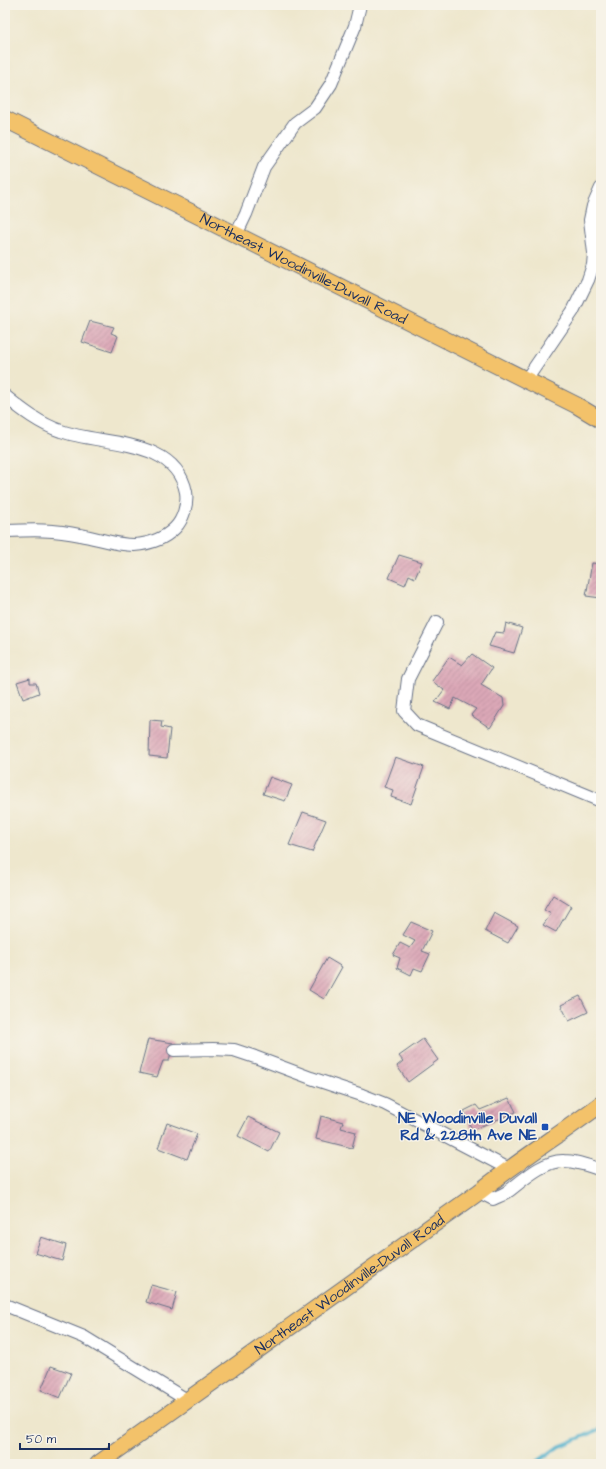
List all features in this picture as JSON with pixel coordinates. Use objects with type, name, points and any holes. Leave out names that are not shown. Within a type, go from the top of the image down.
[{"type":"main road","name":"Northeast Woodinville-Duvall Road","points":[[5,119],[576,405],[601,420]]},
{"type":"main road","name":"Northeast Woodinville-Duvall Road","points":[[98,1464],[509,1169],[564,1132],[601,1104]]},
{"type":"street","points":[[236,235],[246,214],[264,167],[295,124],[315,108],[331,84],[355,26],[360,5]]},
{"type":"street","points":[[526,380],[573,311],[588,280],[593,265],[594,253],[590,220],[593,206],[601,188]]},
{"type":"street","points":[[5,396],[24,412],[42,423],[61,431],[152,452],[174,467],[181,477],[187,497],[184,512],[178,525],[171,533],[152,542],[134,545],[44,529],[5,531]]},
{"type":"street","points":[[437,622],[408,679],[404,711],[417,725],[601,801]]},
{"type":"street","points":[[174,1050],[234,1050],[362,1095],[385,1104],[509,1169]]},
{"type":"street","points":[[478,1192],[493,1199],[508,1191],[530,1173],[549,1164],[564,1161],[590,1166],[601,1170]]},
{"type":"street","points":[[5,1305],[84,1337],[187,1400]]},
{"type":"building","points":[[90,321],[114,327],[111,333],[118,336],[112,352],[82,342]]},
{"type":"building","points":[[399,555],[422,562],[415,578],[409,575],[405,585],[389,578]]},
{"type":"building","points":[[592,563],[601,564],[601,598],[586,596]]},
{"type":"building","points":[[506,623],[522,628],[514,653],[489,646],[495,632],[504,633]]},
{"type":"building","points":[[472,654],[492,668],[481,685],[503,698],[504,706],[490,728],[471,715],[476,709],[455,698],[450,709],[435,702],[444,690],[432,681],[449,657],[462,665]]},
{"type":"building","points":[[30,678],[30,683],[36,683],[39,693],[23,699],[17,682]]},
{"type":"building","points":[[150,720],[162,721],[161,727],[170,729],[167,758],[149,756]]},
{"type":"building","points":[[395,757],[424,767],[411,804],[391,797],[393,790],[384,787]]},
{"type":"building","points":[[270,777],[292,785],[285,801],[263,794]]},
{"type":"building","points":[[303,812],[326,820],[312,852],[289,845]]},
{"type":"building","points":[[553,895],[571,906],[556,932],[543,925],[551,914],[544,910]]},
{"type":"building","points":[[494,913],[518,926],[508,943],[485,931]]},
{"type":"building","points":[[411,922],[432,931],[422,951],[430,954],[422,971],[414,968],[411,975],[397,968],[400,958],[393,955],[400,943],[410,948],[415,941],[403,935]]},
{"type":"building","points":[[327,958],[342,967],[324,999],[309,990]]},
{"type":"building","points":[[580,996],[588,1012],[569,1021],[561,1005]]},
{"type":"building","points":[[148,1039],[173,1043],[169,1061],[163,1061],[157,1077],[139,1073]]},
{"type":"building","points":[[423,1039],[438,1060],[408,1082],[397,1066],[403,1061],[399,1056]]},
{"type":"building","points":[[509,1098],[516,1112],[472,1130],[464,1111],[476,1105],[480,1110]]},
{"type":"building","points":[[321,1116],[343,1122],[341,1128],[356,1132],[352,1148],[316,1139]]},
{"type":"building","points":[[248,1117],[279,1132],[269,1152],[238,1136]]},
{"type":"building","points":[[167,1123],[197,1134],[187,1159],[158,1148]]},
{"type":"building","points":[[41,1237],[66,1245],[62,1261],[35,1253]]},
{"type":"building","points":[[151,1285],[177,1292],[172,1310],[146,1302]]},
{"type":"building","points":[[51,1366],[71,1373],[60,1398],[41,1390]]},
{"type":"waterway","points":[[534,1464],[558,1447],[601,1429]]},
{"type":"place","name":"NE Woodinville Duvall Rd & 228th Ave NE","points":[[545,1127]]}]
